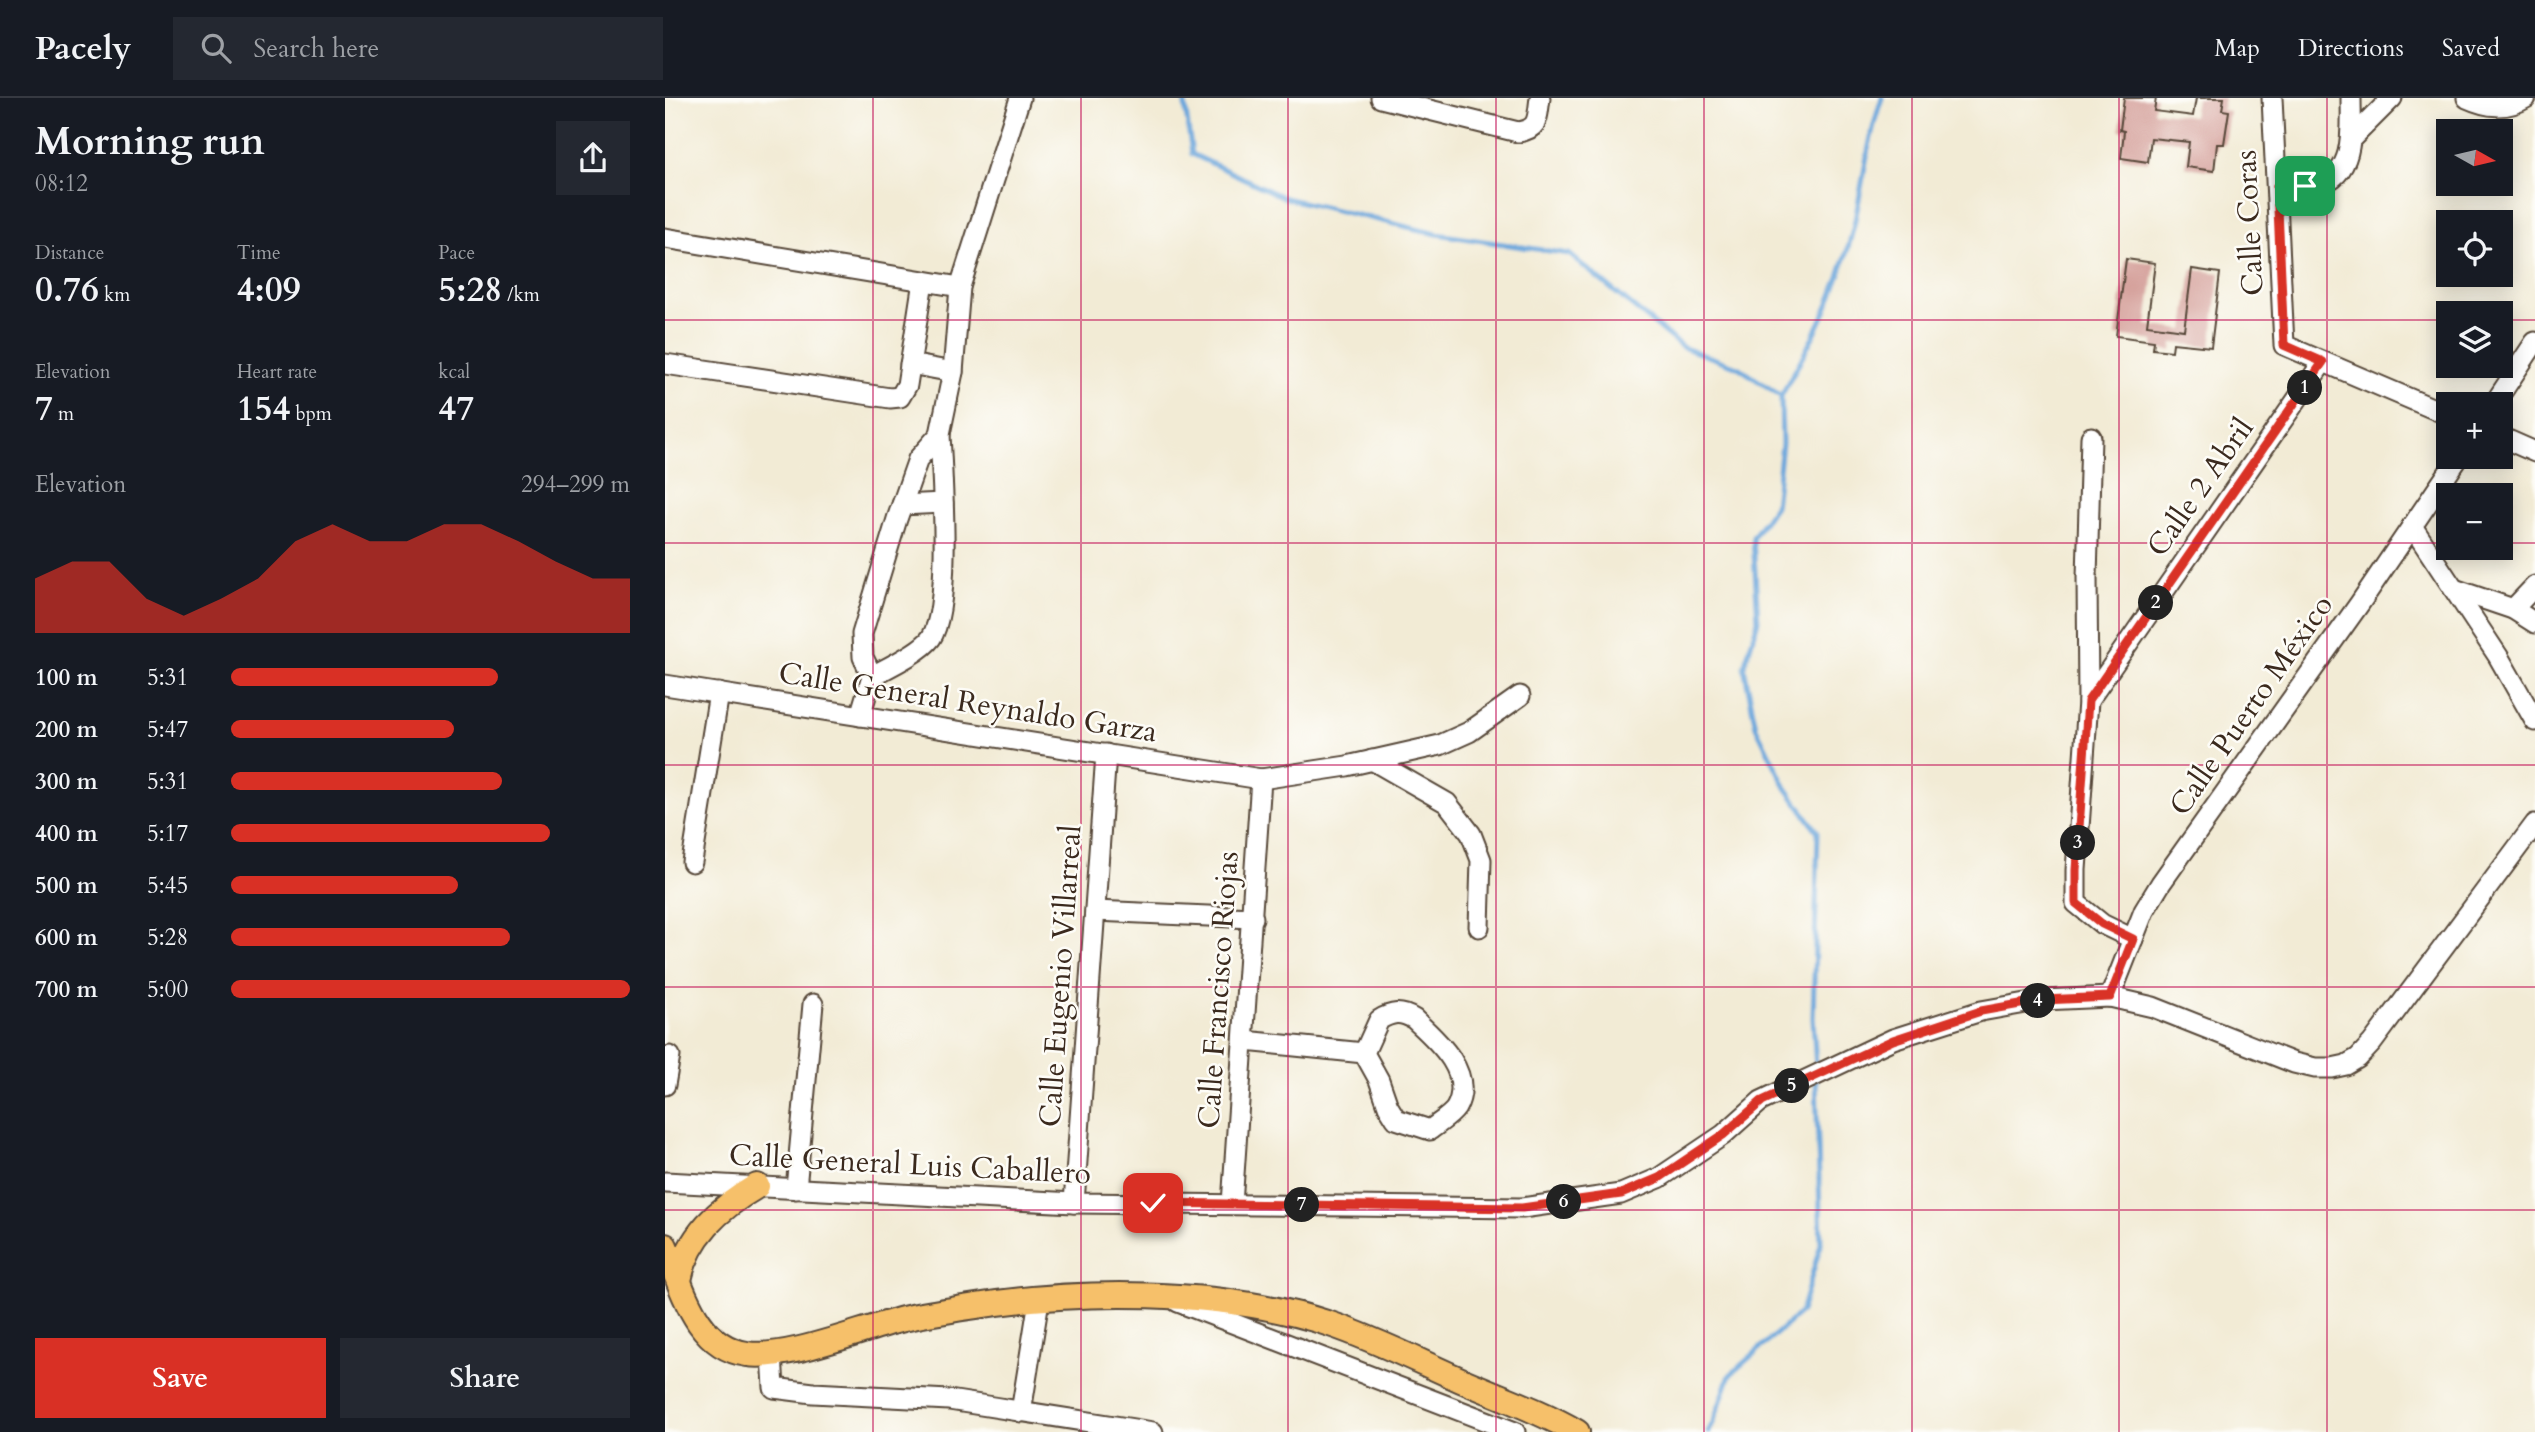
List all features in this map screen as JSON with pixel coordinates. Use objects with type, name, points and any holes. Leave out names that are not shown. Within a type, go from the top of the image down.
[{"type":"main road","points":[[679,1280],[686,1255],[697,1235],[736,1198],[757,1186]]},
{"type":"main road","points":[[665,1246],[696,1318],[712,1338],[735,1351],[747,1354],[772,1354],[900,1319],[966,1307],[1084,1296],[1164,1297],[1247,1303],[1329,1324],[1510,1400],[1573,1430]]},
{"type":"street","points":[[872,676],[902,661],[931,638],[943,599],[940,435],[953,372],[960,287],[1020,98]]},
{"type":"street","points":[[1381,98],[1518,132],[1529,131],[1536,123],[1540,98]]},
{"type":"street","name":"Calle Coras","points":[[2272,98],[2284,345],[2323,362]]},
{"type":"street","points":[[2277,186],[2319,184],[2334,178],[2346,158],[2351,138],[2351,98]]},
{"type":"street","points":[[2351,138],[2392,98]]},
{"type":"street","points":[[2467,98],[2487,106],[2515,105],[2526,98]]},
{"type":"street","points":[[665,238],[960,287]]},
{"type":"street","points":[[665,364],[890,398],[900,397],[907,385],[923,281]]},
{"type":"street","points":[[2502,392],[2535,342]]},
{"type":"street","points":[[2323,362],[2436,410]]},
{"type":"street","name":"Calle 2 Abril","points":[[2088,701],[2323,362]]},
{"type":"street","points":[[910,365],[953,372]]},
{"type":"street","points":[[860,716],[872,676],[863,657],[862,634],[918,459],[940,435]]},
{"type":"street","points":[[2091,437],[2087,577],[2088,701],[2076,903],[2102,924],[2133,939]]},
{"type":"street","points":[[2513,442],[2535,452]]},
{"type":"street","name":"Calle Puerto México","points":[[2110,997],[2144,911],[2161,883],[2451,469]]},
{"type":"street","points":[[902,505],[943,503]]},
{"type":"street","points":[[2412,526],[2498,656],[2535,721]]},
{"type":"street","points":[[2513,609],[2535,586]]},
{"type":"street","points":[[2454,589],[2513,609],[2535,622]]},
{"type":"street","name":"Calle General Reynaldo Garza","points":[[665,685],[1262,779],[1440,745],[1469,732],[1520,696]]},
{"type":"street","points":[[692,862],[719,693]]},
{"type":"street","name":"Calle Eugenio Villarreal","points":[[1074,1203],[1106,754]]},
{"type":"street","points":[[1372,760],[1447,803],[1471,834],[1481,860],[1479,927]]},
{"type":"street","name":"Calle Francisco Riojas","points":[[1232,1204],[1262,779]]},
{"type":"street","name":"Calle General Luis Caballero","points":[[665,1182],[1074,1203],[1522,1208],[1621,1194],[1659,1178],[1723,1135],[1762,1101],[1893,1040],[1981,1011],[2043,1000],[2110,997],[2153,1007],[2294,1063],[2324,1068],[2346,1065],[2358,1058],[2372,1043],[2535,824]]},
{"type":"street","points":[[1095,911],[1253,918]]},
{"type":"street","points":[[796,1189],[813,1004]]},
{"type":"street","points":[[1395,1013],[1406,1014],[1414,1019],[1455,1062],[1462,1087],[1455,1110],[1430,1129],[1396,1119],[1388,1106],[1380,1080],[1364,1053],[1379,1020],[1395,1013]]},
{"type":"street","points":[[1245,1041],[1364,1053]]},
{"type":"street","points":[[665,1085],[670,1056]]},
{"type":"street","points":[[1164,1297],[1515,1432]]},
{"type":"street","points":[[1021,1412],[1039,1300]]},
{"type":"street","points":[[772,1354],[774,1388],[813,1394],[949,1400],[1153,1432]]},
{"type":"building","points":[[2124,98],[2156,98],[2154,111],[2193,116],[2196,98],[2224,98],[2222,110],[2229,111],[2224,144],[2217,144],[2214,171],[2186,167],[2189,142],[2151,138],[2148,162],[2121,158],[2124,131],[2120,130]]},
{"type":"building","points":[[2126,259],[2155,263],[2147,325],[2184,330],[2192,269],[2220,273],[2211,347],[2173,343],[2172,351],[2153,349],[2154,341],[2116,336]]},
{"type":"waterway","points":[[1184,98],[1192,154],[1285,198],[1437,234],[1569,254],[1682,347],[1738,367],[1781,396],[1782,444],[1775,506],[1753,537],[1758,621],[1744,667],[1756,727],[1786,788],[1818,832],[1813,1018],[1816,1069]]},
{"type":"waterway","points":[[1781,396],[1814,335],[1840,274],[1853,229],[1869,147],[1882,98]]},
{"type":"waterway","points":[[1708,1432],[1730,1375],[1801,1312],[1821,1244],[1816,1079]]},
{"type":"route","points":[[1153,1203],[1522,1208],[1621,1194],[1659,1178],[1723,1135],[1762,1101],[1893,1040],[1981,1011],[2043,1000],[2110,997],[2133,939],[2102,924],[2076,903],[2088,701],[2323,362],[2284,345],[2277,186],[2305,186]]}]
